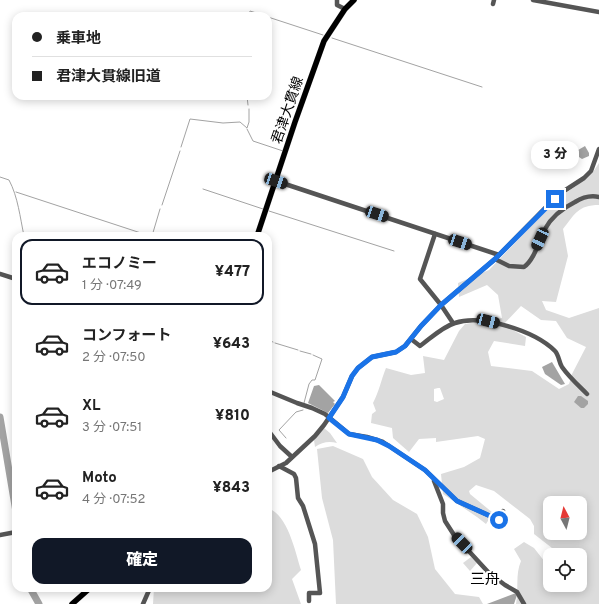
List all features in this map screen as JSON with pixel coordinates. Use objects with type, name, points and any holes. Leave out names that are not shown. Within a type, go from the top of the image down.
[{"type":"main road","name":"君津大貫線","points":[[258,232],[324,41],[345,9],[354,0]]},
{"type":"main road","points":[[72,604],[86,592]]},
{"type":"street","points":[[337,0],[337,5],[345,9]]},
{"type":"street","points":[[533,0],[599,12]]},
{"type":"street","points":[[272,470],[292,457],[315,436],[343,397],[352,376],[358,368],[372,357],[396,352],[405,346],[441,305],[497,257],[546,207],[564,191],[584,178],[591,171],[599,149]]},
{"type":"street","points":[[276,181],[435,234],[497,257],[509,266],[524,267],[530,261],[545,228],[562,209],[584,197],[599,197]]},
{"type":"street","points":[[435,234],[420,279],[441,305],[453,323]]},
{"type":"street","points":[[0,274],[12,278]]},
{"type":"street","points":[[411,339],[420,346],[436,333],[453,323],[461,321],[488,321],[529,334],[555,351],[563,368],[587,394]]},
{"type":"street","points":[[272,393],[312,408],[329,418],[349,434],[377,440],[389,446],[425,470],[457,501],[499,520],[503,511]]},
{"type":"street","points":[[272,435],[280,446],[292,457]]},
{"type":"street","points":[[279,466],[294,474],[296,478],[298,498],[314,544],[320,592],[309,593],[309,601]]},
{"type":"street","points":[[433,479],[443,504],[443,513],[454,535],[489,573],[504,585],[517,592],[524,604]]},
{"type":"street","points":[[0,535],[12,533]]},
{"type":"street","points":[[143,604],[148,592]]},
{"type":"shaded area","points":[[585,146],[589,156],[582,159],[573,153]]},
{"type":"shaded area","points":[[599,163],[599,205],[592,205],[578,211],[563,229],[568,256],[556,302],[542,301],[546,310],[569,318],[599,308],[599,604],[516,604],[518,572],[521,561],[514,549],[524,542],[534,548],[543,559],[543,592],[587,592],[587,548],[552,548],[534,534],[534,526],[530,519],[494,491],[476,485],[469,491],[470,494],[493,513],[486,524],[443,494],[441,474],[464,467],[480,458],[485,439],[478,436],[436,442],[436,438],[419,439],[409,452],[393,438],[392,428],[371,423],[372,414],[376,411],[373,403],[386,368],[411,375],[425,373],[423,356],[444,360],[459,331],[465,324],[502,318],[498,295],[487,285],[459,297],[458,283],[489,270],[556,200],[593,172]],"holes":[[[521,306],[541,320],[556,321],[567,338],[586,347],[572,374],[569,384],[559,389],[532,371],[491,366],[488,352],[494,341],[525,346],[526,337],[503,325]],[[440,388],[444,399],[437,402],[434,401],[434,389]]]},
{"type":"shaded area","points":[[552,362],[565,384],[561,385],[545,374],[542,367]]},
{"type":"shaded area","points":[[319,385],[335,401],[333,402],[335,404],[328,413],[308,403],[314,386]]},
{"type":"shaded area","points":[[578,396],[581,396],[588,401],[588,404],[584,408],[581,408],[574,402]]},
{"type":"shaded area","points":[[324,428],[330,433],[337,443],[326,442],[315,447],[314,440]]},
{"type":"shaded area","points":[[333,446],[363,459],[372,477],[393,500],[417,514],[428,537],[435,569],[455,594],[479,597],[483,604],[336,604],[333,540],[322,498],[317,449]]},
{"type":"shaded area","points":[[272,510],[281,518],[290,534],[301,570],[292,579],[301,604],[153,604],[154,592],[272,592]]},
{"type":"shaded area","points":[[471,557],[477,563],[470,571],[463,563]]},
{"type":"shaded area","points":[[516,593],[517,595],[514,604],[487,604]]},
{"type":"waterway","points":[[250,12],[253,12]]},
{"type":"waterway","points":[[272,18],[323,35]]},
{"type":"waterway","points":[[332,38],[482,87]]},
{"type":"waterway","points":[[247,100],[248,105]]},
{"type":"waterway","points":[[181,147],[190,119],[223,123],[240,122],[247,128],[249,122],[249,109]]},
{"type":"waterway","points":[[247,129],[253,141],[283,151]]},
{"type":"waterway","points":[[162,205],[180,151]]},
{"type":"waterway","points":[[0,177],[9,180],[15,193],[23,232]]},
{"type":"waterway","points":[[203,189],[263,209]]},
{"type":"waterway","points":[[16,192],[138,232]]},
{"type":"waterway","points":[[153,232],[160,209]]},
{"type":"waterway","points":[[269,211],[394,251]]},
{"type":"waterway","points":[[275,343],[298,350]]},
{"type":"waterway","points":[[300,351],[311,354]]},
{"type":"waterway","points":[[304,403],[309,384],[312,380],[315,380],[322,359],[313,355]]},
{"type":"waterway","points":[[286,438],[279,430],[296,412],[303,410]]},
{"type":"waterway","points":[[0,417],[12,488]]},
{"type":"waterway","points":[[32,592],[39,604]]},
{"type":"district","name":"三舟","points":[[485,579]]},
{"type":"route","points":[[499,520],[457,501],[425,470],[383,442],[367,437],[349,434],[329,418],[343,397],[352,376],[364,362],[372,357],[396,352],[405,346],[441,305],[495,259],[555,199]]}]
